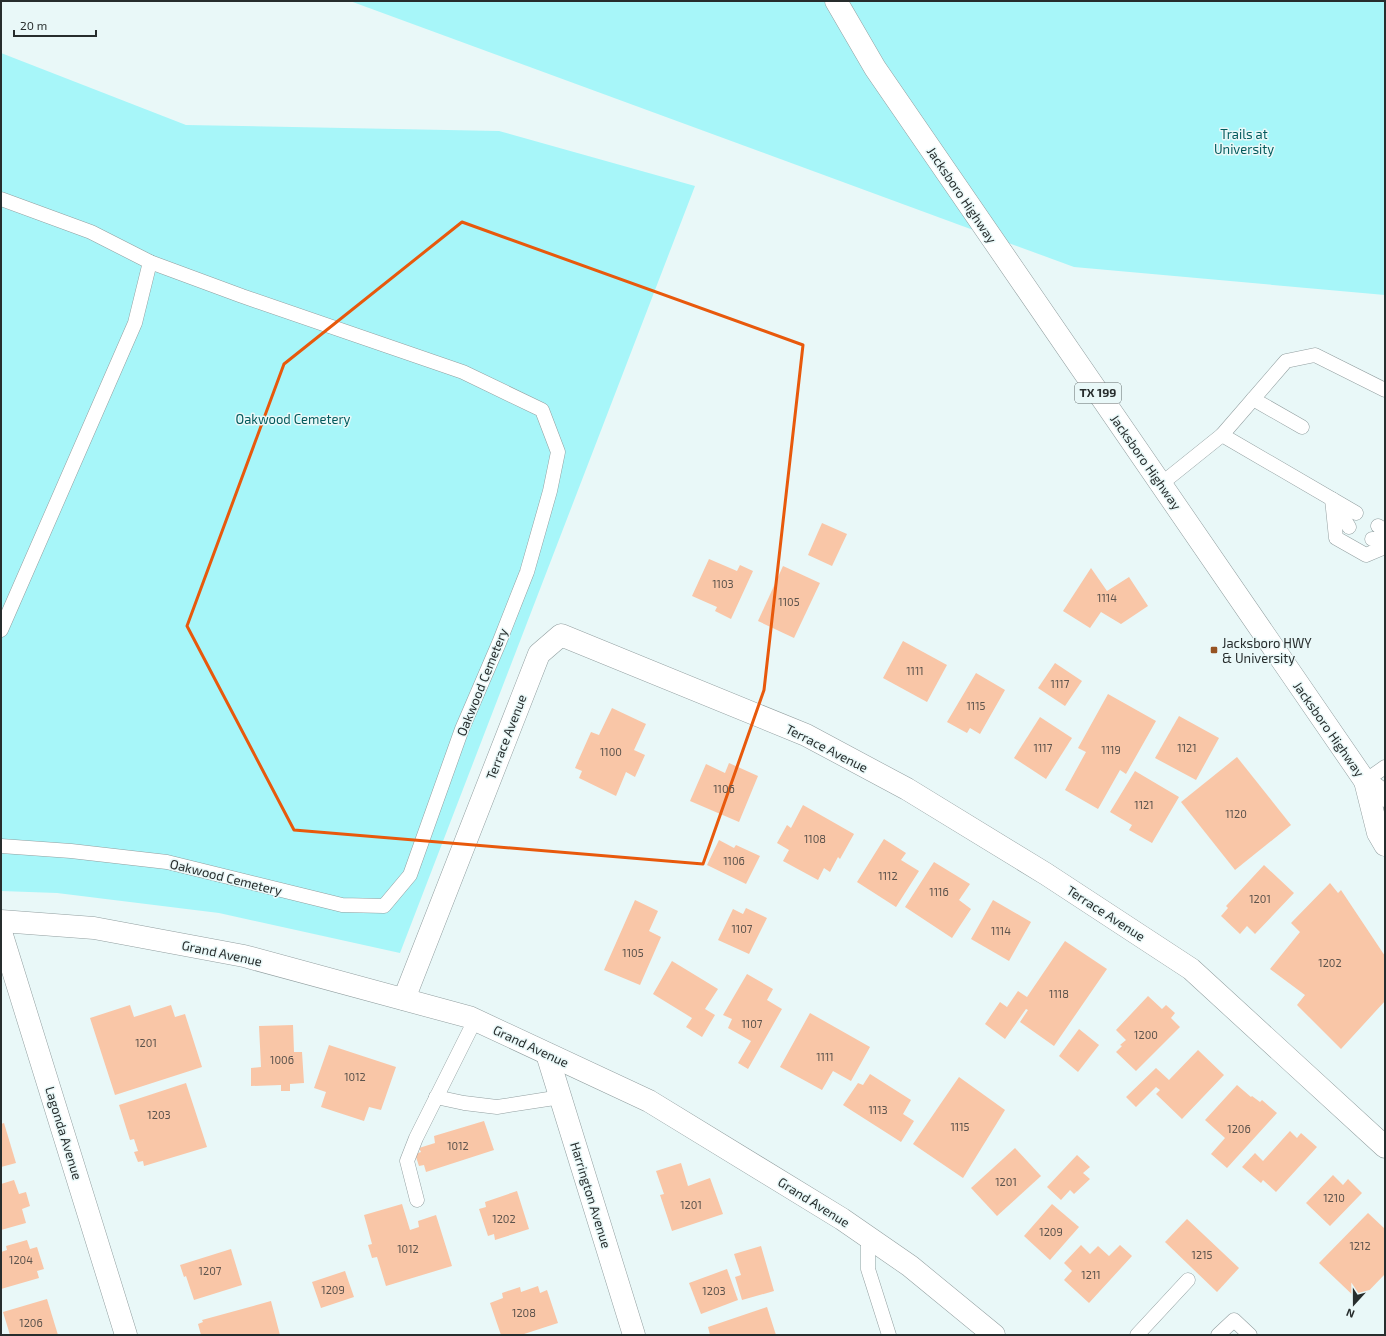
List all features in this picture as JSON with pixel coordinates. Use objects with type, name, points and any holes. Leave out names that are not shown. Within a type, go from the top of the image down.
[{"type":"street","name":"Jacksboro Highway","points":[[836,1],[875,68],[1365,781],[1385,796]]},
{"type":"street","name":"Terrace Avenue","points":[[404,999],[538,654],[561,635],[806,735],[907,789],[1046,874],[1192,969],[1385,1147]]},
{"type":"street","name":"Jacksboro Highway","points":[[1365,781],[1378,834],[1385,845]]},
{"type":"street","name":"Grand Avenue","points":[[1,921],[94,928],[244,956],[404,999],[475,1020],[649,1101],[835,1215],[868,1237],[910,1266],[994,1335]]},
{"type":"street","name":"Lagonda Avenue","points":[[1,932],[126,1335]]},
{"type":"street","name":"Harrington Avenue","points":[[547,1054],[634,1335]]},
{"type":"lane","name":"Oakwood Cemetery","points":[[1,200],[91,232],[150,262],[242,296],[463,372],[542,410],[558,452],[550,491],[527,572],[499,643],[462,729],[410,875],[384,906],[342,905],[167,862],[71,851],[1,846]]},
{"type":"lane","points":[[1,630],[136,323],[150,262]]},
{"type":"lane","points":[[1161,484],[1222,435],[1286,360],[1315,355],[1385,390]]},
{"type":"lane","points":[[1253,399],[1302,427]]},
{"type":"lane","points":[[1222,435],[1356,513]]},
{"type":"lane","points":[[1332,499],[1349,527]]},
{"type":"lane","points":[[1332,499],[1336,538],[1366,554],[1385,547]]},
{"type":"lane","points":[[1365,781],[1385,767]]},
{"type":"lane","points":[[417,1200],[407,1161],[416,1138],[475,1020]]},
{"type":"lane","points":[[436,1097],[464,1103],[497,1107],[560,1097]]},
{"type":"lane","points":[[868,1237],[868,1268],[890,1335]]},
{"type":"lane","points":[[1137,1335],[1188,1280]]},
{"type":"lane","points":[[1218,1335],[1234,1320],[1250,1335]]},
{"type":"highlighted area","points":[[462,222],[803,345],[764,690],[703,864],[294,830],[187,626],[284,364]]},
{"type":"green space","name":"Trails at University","points":[[350,1],[1385,1],[1385,295],[1074,267]]},
{"type":"green space","name":"Oakwood Cemetery","points":[[1,53],[186,125],[499,131],[695,186],[400,953],[219,913],[57,893],[1,891]]},
{"type":"building","points":[[822,523],[847,534],[832,566],[808,555]]},
{"type":"building","points":[[709,559],[737,571],[740,565],[753,571],[731,619],[715,611],[717,607],[692,596]]},
{"type":"building","points":[[783,566],[820,583],[794,638],[758,621]]},
{"type":"building","points":[[1091,568],[1107,591],[1129,577],[1148,606],[1121,624],[1101,612],[1090,628],[1063,611]]},
{"type":"building","points":[[903,641],[947,665],[927,702],[883,678]]},
{"type":"building","points":[[1055,663],[1082,681],[1065,706],[1038,688]]},
{"type":"building","points":[[976,673],[1005,690],[980,734],[970,728],[967,733],[947,722]]},
{"type":"building","points":[[1108,694],[1156,721],[1126,774],[1120,770],[1098,809],[1065,790],[1086,752],[1078,748]]},
{"type":"building","points":[[612,708],[646,724],[634,750],[645,755],[635,777],[626,772],[616,796],[579,778],[582,771],[575,768],[591,732],[599,735]]},
{"type":"building","points":[[1179,716],[1219,738],[1196,780],[1155,758]]},
{"type":"building","points":[[1040,717],[1072,738],[1046,779],[1014,758]]},
{"type":"building","points":[[1237,757],[1291,825],[1235,870],[1181,802]]},
{"type":"building","points":[[729,763],[758,776],[739,822],[690,801],[706,764],[725,773]]},
{"type":"building","points":[[1135,771],[1179,797],[1152,843],[1129,830],[1132,825],[1110,812]]},
{"type":"building","points":[[803,805],[854,834],[840,859],[838,857],[830,872],[824,868],[818,880],[783,861],[789,850],[777,843],[787,825],[791,828]]},
{"type":"building","points":[[884,839],[906,853],[901,860],[919,871],[896,907],[857,882]]},
{"type":"building","points":[[719,840],[734,848],[736,845],[760,856],[746,884],[707,865]]},
{"type":"building","points":[[934,862],[970,884],[959,900],[971,909],[952,938],[905,907]]},
{"type":"building","points":[[1264,865],[1294,893],[1255,934],[1247,926],[1240,934],[1221,916],[1228,908],[1226,906]]},
{"type":"building","points":[[1330,883],[1338,893],[1341,890],[1385,956],[1385,1001],[1341,1049],[1297,1005],[1305,995],[1270,969],[1300,932],[1291,923]]},
{"type":"building","points":[[635,900],[658,911],[649,931],[661,937],[640,985],[604,970]]},
{"type":"building","points":[[993,900],[1031,922],[1009,961],[971,939]]},
{"type":"building","points":[[746,908],[767,918],[749,954],[718,940],[733,909],[743,914]]},
{"type":"building","points":[[1065,941],[1107,969],[1054,1046],[1020,1022],[1028,1010],[1026,1009],[1005,1039],[985,1024],[1000,1002],[1007,1007],[1018,991],[1027,997]]},
{"type":"building","points":[[672,961],[718,989],[705,1009],[715,1015],[702,1037],[686,1027],[692,1018],[653,994]]},
{"type":"building","points":[[747,974],[773,989],[767,1000],[782,1009],[748,1069],[738,1063],[751,1041],[728,1028],[732,1019],[723,1015]]},
{"type":"building","points":[[1148,996],[1162,1009],[1166,1005],[1175,1013],[1171,1018],[1180,1027],[1136,1071],[1116,1052],[1122,1046],[1120,1045],[1126,1040],[1116,1030]]},
{"type":"building","points":[[130,1005],[134,1017],[171,1005],[175,1017],[185,1014],[202,1067],[115,1095],[90,1018]]},
{"type":"building","points":[[810,1013],[870,1047],[851,1081],[833,1071],[822,1090],[780,1067]]},
{"type":"building","points":[[293,1025],[294,1052],[302,1052],[304,1083],[290,1084],[290,1091],[281,1091],[281,1085],[251,1086],[251,1068],[261,1067],[259,1026]]},
{"type":"building","points":[[1079,1029],[1099,1045],[1078,1072],[1059,1056]]},
{"type":"building","points":[[329,1045],[396,1067],[381,1110],[369,1107],[364,1121],[321,1107],[326,1092],[314,1088]]},
{"type":"building","points":[[1198,1050],[1224,1075],[1182,1119],[1156,1094],[1160,1090],[1156,1087],[1136,1107],[1126,1097],[1156,1068],[1169,1080]]},
{"type":"building","points":[[870,1074],[911,1100],[903,1114],[914,1121],[901,1142],[843,1105],[858,1083],[863,1085]]},
{"type":"building","points":[[959,1077],[1005,1110],[963,1178],[913,1144]]},
{"type":"building","points":[[186,1083],[207,1147],[144,1166],[143,1161],[138,1162],[134,1152],[138,1151],[134,1139],[130,1140],[119,1105]]},
{"type":"building","points":[[1237,1085],[1251,1097],[1252,1096],[1260,1102],[1262,1100],[1277,1113],[1227,1168],[1211,1154],[1225,1138],[1205,1120]]},
{"type":"building","points":[[484,1121],[494,1150],[426,1172],[424,1165],[419,1166],[415,1154],[421,1152],[419,1148],[435,1143],[434,1136]]},
{"type":"building","points":[[4,1123],[16,1163],[1,1167],[1,1124]]},
{"type":"building","points":[[1290,1131],[1297,1138],[1301,1133],[1317,1147],[1276,1192],[1263,1180],[1261,1183],[1242,1167],[1255,1153],[1263,1161]]},
{"type":"building","points":[[1015,1148],[1041,1176],[997,1216],[971,1188]]},
{"type":"building","points":[[1077,1155],[1090,1167],[1083,1173],[1090,1179],[1074,1194],[1070,1190],[1061,1200],[1047,1187]]},
{"type":"building","points":[[681,1163],[688,1186],[710,1178],[723,1214],[672,1231],[660,1195],[664,1194],[656,1171]]},
{"type":"building","points":[[1333,1175],[1343,1185],[1348,1179],[1362,1193],[1330,1226],[1306,1203]]},
{"type":"building","points":[[14,1180],[19,1194],[26,1192],[30,1206],[22,1209],[26,1223],[1,1230],[1,1184]]},
{"type":"building","points":[[517,1191],[529,1229],[495,1240],[494,1234],[488,1236],[479,1209],[486,1207],[485,1202]]},
{"type":"building","points":[[402,1204],[410,1230],[419,1227],[418,1221],[436,1215],[452,1266],[386,1286],[377,1257],[372,1258],[368,1245],[372,1244],[364,1215]]},
{"type":"building","points":[[1052,1204],[1079,1227],[1050,1260],[1024,1236]]},
{"type":"building","points":[[1368,1213],[1385,1229],[1385,1274],[1359,1301],[1319,1263]]},
{"type":"building","points":[[1187,1219],[1239,1268],[1217,1292],[1165,1242]]},
{"type":"building","points":[[27,1240],[30,1249],[37,1247],[44,1269],[37,1271],[39,1278],[1,1289],[1,1252],[7,1250],[6,1246]]},
{"type":"building","points":[[1081,1245],[1090,1254],[1098,1246],[1109,1256],[1120,1245],[1132,1256],[1089,1303],[1064,1280],[1072,1271],[1064,1263]]},
{"type":"building","points":[[761,1246],[774,1291],[742,1300],[735,1277],[741,1275],[734,1254]]},
{"type":"building","points":[[231,1249],[242,1285],[194,1300],[186,1276],[184,1277],[180,1265]]},
{"type":"building","points":[[727,1269],[738,1300],[701,1314],[689,1283]]},
{"type":"building","points":[[345,1271],[354,1297],[321,1308],[312,1282]]},
{"type":"building","points":[[538,1286],[540,1293],[547,1290],[558,1323],[521,1335],[501,1335],[490,1303],[503,1298],[502,1293],[520,1287],[521,1292]]},
{"type":"building","points":[[47,1299],[58,1335],[10,1335],[3,1312]]},
{"type":"building","points":[[271,1301],[280,1335],[201,1335],[198,1324],[203,1322],[202,1320]]},
{"type":"building","points":[[767,1307],[776,1335],[710,1335],[708,1327]]},
{"type":"place","name":"Jacksboro HWY & University","points":[[1214,650]]}]
